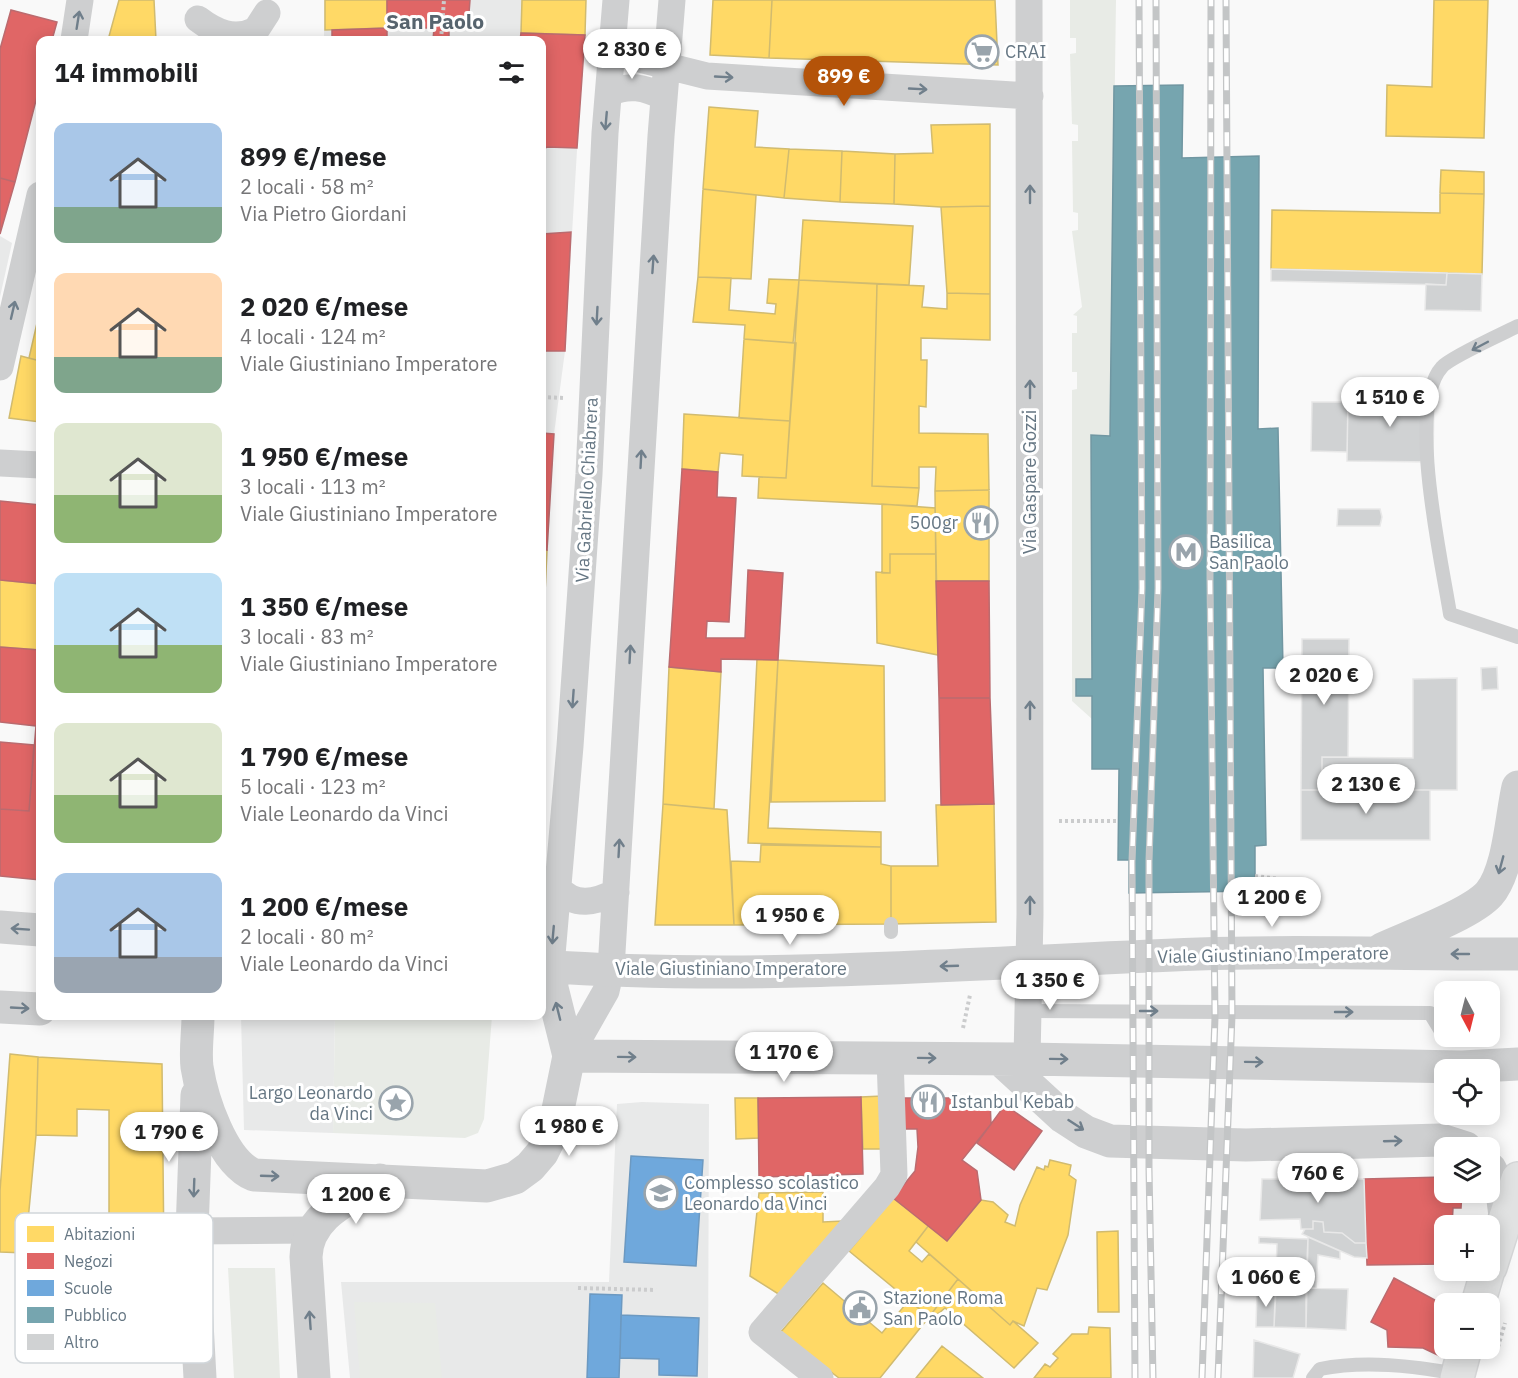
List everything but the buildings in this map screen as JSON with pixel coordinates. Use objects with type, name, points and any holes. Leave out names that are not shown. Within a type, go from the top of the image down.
[{"type":"main road","points":[[1500,1233],[1518,1179]]},
{"type":"street","points":[[75,36],[80,0]]},
{"type":"street","name":"Via Gabriello Chiabrera","points":[[546,966],[558,888],[589,474],[616,0]]},
{"type":"street","points":[[197,1067],[218,1133],[228,1154],[247,1172],[254,1175],[487,1186],[515,1178],[537,1160],[549,1141],[569,1056],[606,991],[611,969],[664,97],[672,0]]},
{"type":"street","name":"Via Gaspare Gozzi","points":[[1028,964],[1030,821],[1029,0]]},
{"type":"street","points":[[198,20],[222,33],[236,36],[256,30],[266,6]]},
{"type":"street","points":[[266,6],[272,36]]},
{"type":"street","points":[[612,48],[643,60],[707,76],[1030,96]]},
{"type":"street","points":[[609,93],[632,86],[643,87],[664,97]]},
{"type":"street","points":[[0,367],[36,212]]},
{"type":"street","points":[[0,463],[36,465]]},
{"type":"street","points":[[1374,953],[1463,910],[1489,893],[1498,878],[1504,857],[1518,787]]},
{"type":"street","points":[[558,888],[572,900],[584,902],[596,901],[616,892]]},
{"type":"street","points":[[0,927],[36,930]]},
{"type":"street","name":"Viale Giustiniano Imperatore","points":[[546,966],[789,971],[1028,964],[1199,954],[1518,954]]},
{"type":"street","points":[[1014,1059],[1028,1011],[1028,964]]},
{"type":"street","points":[[546,966],[569,1056]]},
{"type":"street","points":[[0,1007],[36,1009]]},
{"type":"street","points":[[193,1213],[198,1020]]},
{"type":"street","points":[[569,1056],[1014,1059],[1434,1066]]},
{"type":"street","points":[[820,1378],[762,1332],[887,1187],[894,1175],[890,1058]]},
{"type":"street","points":[[1014,1059],[1063,1117],[1086,1132],[1110,1141],[1246,1145],[1434,1140]]},
{"type":"street","points":[[1500,1065],[1518,1064]]},
{"type":"street","points":[[314,1378],[306,1257],[311,1230],[324,1215],[380,1180]]},
{"type":"street","points":[[1500,1188],[1505,1216]]},
{"type":"street","points":[[213,1231],[311,1230]]},
{"type":"street","points":[[199,1363],[200,1378]]},
{"type":"lane","points":[[1518,326],[1442,367],[1428,395],[1425,420],[1430,481],[1450,614],[1518,637]]},
{"type":"lane","points":[[1028,1011],[1430,1013],[1434,1020]]},
{"type":"lane","points":[[1313,1378],[1320,1369],[1339,1365],[1460,1367]]},
{"type":"path","points":[[441,36],[444,0]]},
{"type":"path","points":[[1030,821],[1119,821]]},
{"type":"path","points":[[1255,876],[1304,882]]},
{"type":"path","points":[[961,1035],[970,996]]},
{"type":"path","points":[[578,1288],[656,1290]]},
{"type":"path","points":[[1500,1342],[1506,1320]]},
{"type":"shaded area","points":[[324,0],[586,0],[565,351],[554,434],[546,588],[546,36],[324,36]]},
{"type":"shaded area","points":[[1070,0],[1116,0],[1110,436],[1091,436],[1092,679],[1076,680],[1076,695],[1092,696],[1092,719],[1072,701],[1072,390],[1077,389],[1077,372],[1072,372],[1072,333],[1077,333],[1077,316],[1073,315],[1082,307],[1072,231],[1078,230],[1078,213],[1073,212],[1072,141],[1078,141],[1078,125],[1072,124],[1070,54],[1076,53],[1076,38],[1070,38]]},
{"type":"shaded area","points":[[0,236],[12,243],[0,297]]},
{"type":"shaded area","name":"Largo Leonardo da Vinci","points":[[241,1020],[335,1020],[333,1133],[244,1130]]},
{"type":"shaded area","points":[[335,1020],[492,1020],[484,1119],[478,1133],[465,1138],[333,1133]]},
{"type":"shaded area","name":"Complesso scolastico Leonardo da Vinci","points":[[642,1102],[709,1104],[708,1378],[350,1378],[341,1282],[609,1282],[617,1104]]},
{"type":"shaded area","points":[[228,1268],[275,1268],[280,1378],[234,1378]]},
{"type":"shaded area","points":[[354,1302],[435,1303],[442,1378],[360,1378]]},
{"type":"railway","points":[[1135,1378],[1132,862],[1142,588],[1139,0]]},
{"type":"railway","points":[[1153,1378],[1149,1169],[1149,861],[1158,588],[1156,0]]},
{"type":"railway","points":[[1202,1378],[1215,1017],[1210,581],[1211,0]]},
{"type":"railway","points":[[1218,1378],[1232,1015],[1226,0]]},
{"type":"place","name":"CRAI","points":[[982,52]]},
{"type":"place","name":"500gr","points":[[981,523]]},
{"type":"place","name":"Basilica San Paolo","points":[[1186,552]]},
{"type":"place","name":"Istanbul Kebab","points":[[928,1102]]},
{"type":"place","name":"Largo Leonardo da Vinci","points":[[396,1103]]},
{"type":"place","name":"Complesso scolastico Leonardo da Vinci","points":[[661,1193]]},
{"type":"place","name":"Stazione Roma San Paolo","points":[[860,1308]]},
{"type":"district","name":"San Paolo","points":[[435,22]]}]
